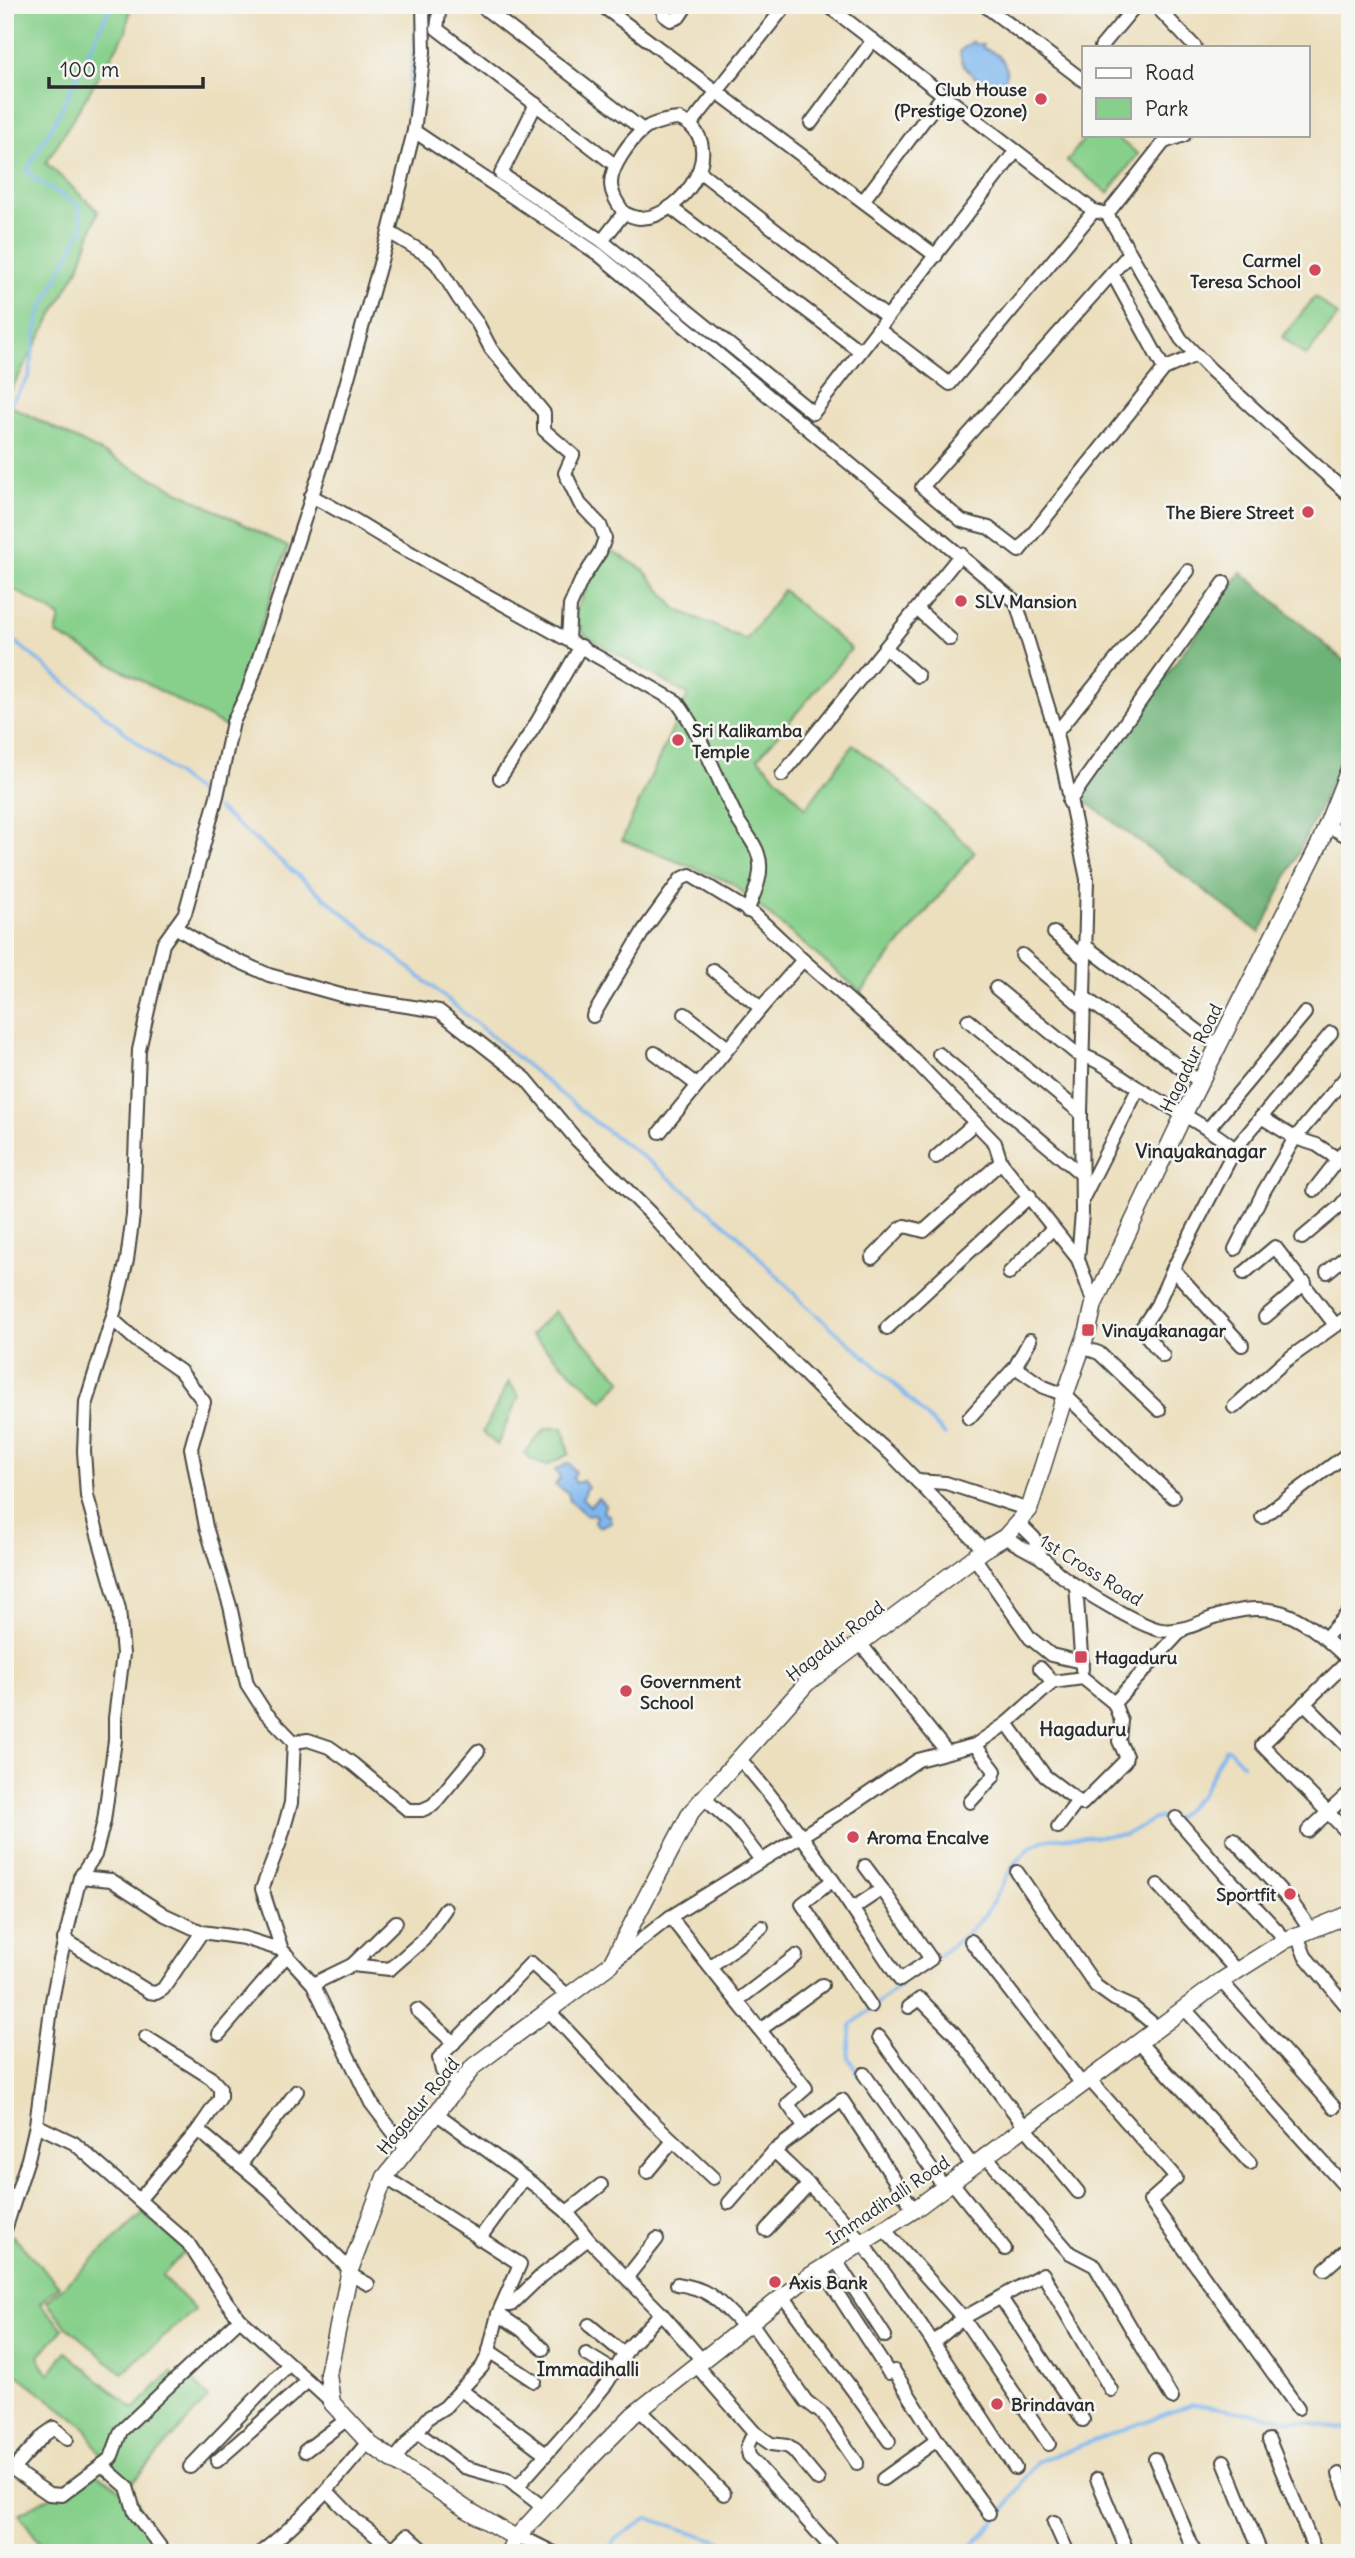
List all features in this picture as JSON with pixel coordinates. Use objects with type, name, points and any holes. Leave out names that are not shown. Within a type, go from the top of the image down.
[{"type":"street","points":[[5,2230],[29,2159],[52,2001],[64,1939],[80,1877],[95,1855],[104,1821],[115,1740],[123,1654],[117,1599],[87,1496],[84,1451],[86,1402],[127,1261],[132,1215],[139,1050],[163,944],[185,913],[202,855],[233,722],[248,691],[331,438],[389,232],[414,131],[424,52],[423,5]]},
{"type":"street","points":[[440,5],[437,29],[615,165]]},
{"type":"street","points":[[480,5],[643,130]]},
{"type":"street","points":[[601,5],[936,256]]},
{"type":"street","points":[[663,5],[664,15],[671,20],[679,17],[687,5]]},
{"type":"street","points":[[691,124],[786,5]]},
{"type":"street","points":[[827,5],[1094,211],[1107,214],[1181,339],[1350,496]]},
{"type":"street","points":[[1102,46],[1136,5]]},
{"type":"street","points":[[1155,5],[1194,46]]},
{"type":"street","points":[[993,8],[1082,75]]},
{"type":"street","points":[[811,123],[873,40]]},
{"type":"street","points":[[863,201],[943,95]]},
{"type":"street","points":[[536,104],[501,174],[602,242],[813,412],[1016,151]]},
{"type":"street","points":[[679,119],[691,124],[702,139],[699,171],[692,184],[670,207],[656,215],[638,218],[624,214],[614,196],[611,182],[615,165],[643,130],[664,121],[679,119]]},
{"type":"street","points":[[414,131],[598,254],[1016,602],[1056,733],[1087,879],[1081,1113],[1082,1199],[1078,1259]]},
{"type":"street","points":[[1107,214],[1160,138]]},
{"type":"street","points":[[699,171],[887,317]]},
{"type":"street","points":[[670,207],[860,351]]},
{"type":"street","points":[[878,329],[950,384],[1094,211]]},
{"type":"street","points":[[602,242],[624,214]]},
{"type":"street","points":[[389,232],[437,264],[478,324],[491,349],[544,414],[544,430],[573,455],[565,472],[580,504],[600,525],[605,538],[570,606],[568,639]]},
{"type":"street","points":[[1130,253],[922,487],[962,521],[989,528],[1019,551],[1164,369],[1196,355]]},
{"type":"street","points":[[1112,273],[1164,369]]},
{"type":"street","points":[[311,496],[344,512],[406,551],[581,646],[677,702],[713,765],[738,821],[759,855],[759,883],[747,911]]},
{"type":"street","points":[[782,775],[961,554]]},
{"type":"street","points":[[1056,733],[1188,571]]},
{"type":"street","points":[[1069,802],[1224,583]]},
{"type":"street","points":[[918,610],[950,639]]},
{"type":"street","points":[[500,778],[533,729],[581,646]]},
{"type":"street","points":[[886,648],[918,676]]},
{"type":"street","name":"Hagadur Road","points":[[332,2403],[328,2374],[349,2272],[385,2177],[406,2149],[474,2066],[611,1964],[691,1812],[807,1683],[1005,1537],[1024,1516],[1082,1348],[1094,1304],[1184,1114],[1327,825],[1350,767]]},
{"type":"street","points":[[1327,825],[1350,838]]},
{"type":"street","points":[[593,1016],[644,930],[681,879],[690,876],[754,914],[899,1044],[995,1143],[1001,1162],[1031,1196],[1052,1228],[1078,1259],[1094,1304]]},
{"type":"street","points":[[175,927],[209,948],[269,975],[348,996],[439,1011],[526,1079],[576,1139],[650,1213],[713,1283],[917,1481],[979,1554],[1030,1638],[1051,1655],[1082,1662]]},
{"type":"street","points":[[1054,933],[1219,1047]]},
{"type":"street","points":[[1022,956],[1200,1083]]},
{"type":"street","points":[[660,1132],[696,1085],[803,960]]},
{"type":"street","points":[[713,970],[761,1008]]},
{"type":"street","points":[[996,988],[1077,1054],[1090,1056],[1138,1088],[1209,1128],[1235,1149]]},
{"type":"street","points":[[1209,1128],[1305,1013]]},
{"type":"street","points":[[685,1014],[728,1048]]},
{"type":"street","points":[[968,1020],[1081,1113]]},
{"type":"street","points":[[1163,1356],[1142,1329],[1235,1149],[1331,1033]]},
{"type":"street","points":[[655,1053],[696,1085]]},
{"type":"street","points":[[939,1054],[1081,1174]]},
{"type":"street","points":[[1235,1249],[1295,1138],[1350,1072]]},
{"type":"street","points":[[1082,1199],[1138,1088]]},
{"type":"street","points":[[1261,1118],[1295,1138],[1317,1145],[1350,1167]]},
{"type":"street","points":[[936,1157],[975,1123]]},
{"type":"street","points":[[1314,1190],[1350,1144]]},
{"type":"street","points":[[872,1258],[900,1228],[905,1226],[924,1231],[1001,1162]]},
{"type":"street","points":[[1302,1238],[1350,1194]]},
{"type":"street","points":[[887,1328],[1031,1196]]},
{"type":"street","points":[[1009,1273],[1052,1228]]},
{"type":"street","points":[[1244,1273],[1275,1247],[1336,1326]]},
{"type":"street","points":[[1327,1272],[1350,1252]]},
{"type":"street","points":[[1173,1269],[1242,1345]]},
{"type":"street","points":[[1265,1317],[1305,1283]]},
{"type":"street","points":[[1234,1408],[1284,1362],[1350,1315]]},
{"type":"street","points":[[112,1319],[137,1341],[180,1371],[204,1402],[191,1448],[206,1527],[230,1606],[247,1684],[265,1712],[294,1742],[291,1803],[262,1889],[284,1953],[313,1984],[371,2103],[406,2149]]},
{"type":"street","points":[[970,1418],[1014,1367],[1030,1340]]},
{"type":"street","points":[[1082,1348],[1099,1353],[1158,1409]]},
{"type":"street","points":[[1014,1367],[1044,1387],[1065,1395],[1173,1497]]},
{"type":"street","points":[[1262,1517],[1350,1452]]},
{"type":"street","points":[[917,1481],[946,1483],[1024,1516],[1042,1559]]},
{"type":"street","name":"1st Cross Road","points":[[1005,1537],[1042,1559],[1076,1586],[1148,1626],[1163,1630],[1183,1629],[1234,1611],[1265,1609],[1286,1613],[1305,1622],[1349,1661]]},
{"type":"street","points":[[1076,1586],[1083,1678]]},
{"type":"street","points":[[1325,1638],[1350,1612]]},
{"type":"street","points":[[1114,1703],[1183,1629]]},
{"type":"street","points":[[860,1643],[947,1752]]},
{"type":"street","points":[[1349,1661],[1262,1745],[1350,1835]]},
{"type":"street","points":[[1040,1668],[1053,1682]]},
{"type":"street","points":[[611,1964],[670,1917],[802,1836],[918,1760],[975,1745],[1007,1723],[1053,1682],[1083,1678],[1114,1703],[1121,1721],[1119,1741],[1126,1756],[1125,1761],[1082,1804],[1045,1776],[1007,1723]]},
{"type":"street","points":[[1304,1703],[1350,1749]]},
{"type":"street","points":[[294,1742],[308,1740],[329,1747],[354,1764],[408,1810],[422,1810],[433,1805],[478,1751]]},
{"type":"street","points":[[970,1802],[993,1777],[995,1771],[975,1745]]},
{"type":"street","points":[[739,1758],[772,1795],[802,1836],[900,1980],[931,1958],[865,1866]]},
{"type":"street","points":[[1308,1831],[1350,1792]]},
{"type":"street","points":[[704,1798],[735,1826],[761,1860]]},
{"type":"street","points":[[1058,1827],[1078,1801]]},
{"type":"street","points":[[1177,1818],[1298,1935]]},
{"type":"street","points":[[1233,1839],[1293,1904],[1305,1956],[1350,2010]]},
{"type":"street","points":[[1017,1872],[1096,1986],[1114,1999],[1134,2008],[1158,2028]]},
{"type":"street","points":[[80,1877],[111,1880],[164,1914],[202,1932],[244,1938],[284,1953]]},
{"type":"street","points":[[832,1881],[802,1904],[871,2006]]},
{"type":"street","points":[[1158,1885],[1237,1971]]},
{"type":"street","points":[[852,1909],[882,1889]]},
{"type":"street","points":[[352,1965],[390,1969],[423,1940],[445,1909]]},
{"type":"street","name":"Immadihalli Road","points":[[512,2546],[571,2478],[640,2410],[698,2361],[783,2296],[861,2242],[914,2210],[1221,1981],[1298,1935],[1350,1914]]},
{"type":"street","points":[[670,1917],[806,2088],[788,2104],[805,2128]]},
{"type":"street","points":[[313,1984],[352,1965],[396,1922]]},
{"type":"street","points":[[710,1967],[762,1927]]},
{"type":"street","points":[[64,1939],[149,1992],[156,1993],[163,1989],[202,1932]]},
{"type":"street","points":[[971,1941],[1086,2082],[1176,2178],[1150,2201],[1298,2408]]},
{"type":"street","points":[[219,2034],[284,1953]]},
{"type":"street","points":[[737,2001],[796,1955]]},
{"type":"street","points":[[459,2084],[443,2071],[439,2058],[531,1963],[568,1996]]},
{"type":"street","points":[[1221,1981],[1334,2107]]},
{"type":"street","points":[[760,2030],[822,1985]]},
{"type":"street","points":[[909,2007],[920,1999],[954,2033],[1024,2127],[1077,2192]]},
{"type":"street","points":[[1184,2008],[1350,2192]]},
{"type":"street","points":[[416,2010],[454,2043]]},
{"type":"street","points":[[548,2010],[673,2141],[713,2178]]},
{"type":"street","points":[[139,2200],[198,2130],[220,2098],[220,2088],[211,2078],[146,2037]]},
{"type":"street","points":[[879,2037],[979,2160],[1070,2253],[1095,2266],[1172,2398]]},
{"type":"street","points":[[1139,2042],[1250,2163]]},
{"type":"street","points":[[864,2074],[947,2184],[1005,2249]]},
{"type":"street","points":[[240,2165],[297,2091]]},
{"type":"street","points":[[729,2203],[774,2151],[842,2101],[914,2210]]},
{"type":"street","points":[[436,2113],[567,2212],[588,2239],[662,2313],[754,2432],[771,2444],[787,2446],[793,2450],[818,2480]]},
{"type":"street","points":[[36,2125],[75,2143],[188,2243],[240,2319],[332,2403],[368,2442],[466,2509],[512,2546],[532,2542],[554,2553]]},
{"type":"street","points":[[198,2130],[270,2190],[349,2272],[368,2284]]},
{"type":"street","points":[[646,2172],[673,2141]]},
{"type":"street","points":[[774,2151],[809,2184],[861,2242],[933,2343],[1015,2468]]},
{"type":"street","points":[[385,2177],[520,2264],[500,2309],[482,2367],[445,2407],[429,2417],[394,2460]]},
{"type":"street","points":[[480,2239],[524,2178]]},
{"type":"street","points":[[766,2230],[809,2184]]},
{"type":"street","points":[[567,2212],[601,2185]]},
{"type":"street","points":[[883,2228],[963,2318],[1049,2444]]},
{"type":"street","points":[[500,2309],[511,2305],[541,2276],[588,2239]]},
{"type":"street","points":[[627,2277],[657,2239]]},
{"type":"street","points":[[1325,2269],[1350,2247]]},
{"type":"street","points":[[828,2264],[885,2336]]},
{"type":"street","points":[[828,2264],[890,2373],[894,2371],[937,2441],[989,2513]]},
{"type":"street","points":[[933,2343],[963,2318],[1043,2274],[1111,2390]]},
{"type":"street","points":[[677,2284],[698,2287],[711,2294],[747,2324],[806,2400],[824,2416],[857,2463]]},
{"type":"street","points":[[783,2296],[889,2441]]},
{"type":"street","points":[[1001,2298],[1083,2420]]},
{"type":"street","points":[[500,2309],[543,2349]]},
{"type":"street","points":[[517,2487],[587,2409],[624,2354],[662,2313]]},
{"type":"street","points":[[67,2439],[54,2428],[9,2467],[49,2494],[62,2495],[111,2458],[121,2431],[240,2319]]},
{"type":"street","points":[[589,2325],[624,2354]]},
{"type":"street","points":[[488,2351],[534,2381]]},
{"type":"street","points":[[586,2354],[614,2371]]},
{"type":"street","points":[[190,2467],[289,2364]]},
{"type":"street","points":[[217,2461],[308,2381]]},
{"type":"street","points":[[461,2390],[546,2454]]},
{"type":"street","points":[[640,2410],[724,2494]]},
{"type":"street","points":[[305,2451],[346,2420]]},
{"type":"street","points":[[417,2432],[464,2467],[507,2479],[544,2508]]},
{"type":"street","points":[[754,2432],[747,2446],[749,2456],[836,2553]]},
{"type":"street","points":[[1269,2440],[1316,2553]]},
{"type":"street","points":[[883,2479],[937,2441]]},
{"type":"street","points":[[260,2553],[327,2491],[368,2442]]},
{"type":"street","points":[[1156,2459],[1195,2553]]},
{"type":"street","points":[[1224,2461],[1261,2553]]},
{"type":"street","points":[[102,2465],[127,2487],[135,2513],[165,2553]]},
{"type":"street","points":[[1339,2474],[1350,2503]]},
{"type":"street","points":[[1097,2479],[1129,2553]]},
{"type":"street","points":[[327,2491],[355,2520],[393,2549],[407,2535],[427,2553]]},
{"type":"street","points":[[1054,2522],[1068,2553]]},
{"type":"green space","points":[[5,5],[131,5],[126,32],[46,163],[98,211],[80,265],[5,401]]},
{"type":"green space","points":[[1086,136],[1114,136],[1138,154],[1108,193],[1067,161]]},
{"type":"green space","points":[[1315,297],[1338,316],[1306,356],[1282,337]]},
{"type":"green space","points":[[5,403],[288,547],[226,727],[56,634],[60,617],[5,584]]},
{"type":"green space","points":[[613,551],[644,570],[676,609],[746,640],[783,590],[851,649],[758,758],[806,808],[853,745],[895,777],[975,852],[861,992],[730,882],[622,840],[688,695],[585,635],[574,613],[603,556]]},
{"type":"green space","points":[[1241,572],[1350,666],[1350,726],[1342,761],[1260,933],[1079,796]]},
{"type":"green space","points":[[554,1311],[622,1380],[603,1401],[531,1335]]},
{"type":"green space","points":[[509,1382],[519,1396],[497,1445],[483,1432]]},
{"type":"green space","points":[[546,1428],[563,1428],[569,1454],[546,1466],[530,1459],[524,1453]]},
{"type":"green space","points":[[143,2214],[186,2250],[162,2276],[195,2310],[122,2373],[66,2326],[47,2301]]},
{"type":"green space","points":[[12,2235],[59,2286],[40,2303],[63,2329],[38,2357],[49,2374],[66,2352],[134,2409],[171,2372],[179,2379],[186,2372],[208,2398],[131,2484],[105,2461],[85,2427],[5,2365],[5,2254]]},
{"type":"green space","points":[[95,2472],[137,2501],[161,2553],[47,2553],[19,2514]]},
{"type":"water","points":[[973,41],[974,44],[983,44],[983,48],[997,54],[1003,61],[1006,77],[995,84],[995,87],[982,85],[983,82],[964,66],[960,51]]},
{"type":"water","points":[[569,1463],[576,1472],[573,1477],[576,1483],[583,1481],[588,1487],[582,1498],[590,1506],[598,1498],[605,1505],[603,1513],[609,1515],[611,1522],[599,1527],[594,1523],[596,1516],[586,1515],[570,1501],[568,1493],[555,1485],[560,1478],[555,1470]]},
{"type":"waterway","points":[[5,411],[29,377],[39,315],[83,226],[78,205],[35,179],[27,170],[59,114],[111,5]]},
{"type":"waterway","points":[[407,111],[418,16]]},
{"type":"waterway","points":[[5,633],[212,804]]},
{"type":"waterway","points":[[218,809],[595,1122],[650,1162],[735,1232],[805,1305],[876,1366],[945,1435]]},
{"type":"waterway","points":[[935,1959],[985,1915],[1014,1864],[1031,1847],[1056,1838],[1125,1835],[1154,1819],[1169,1815],[1173,1820],[1201,1795],[1225,1749],[1229,1749],[1243,1764]]},
{"type":"waterway","points":[[859,2076],[848,2057],[851,2025],[901,1985]]},
{"type":"waterway","points":[[965,2553],[1000,2516],[1036,2462],[1192,2404],[1350,2428]]},
{"type":"waterway","points":[[608,2553],[615,2539],[648,2518],[734,2546],[742,2553]]},
{"type":"place","name":"Club House (Prestige Ozone)","points":[[1041,99]]},
{"type":"place","name":"Carmel Teresa School","points":[[1315,270]]},
{"type":"place","name":"The Biere Street","points":[[1308,512]]},
{"type":"place","name":"SLV Mansion","points":[[961,601]]},
{"type":"place","name":"Sri Kalikamba Temple","points":[[678,740]]},
{"type":"place","name":"Vinayakanagar","points":[[1088,1330]]},
{"type":"place","name":"Hagaduru","points":[[1081,1657]]},
{"type":"place","name":"Government School","points":[[626,1691]]},
{"type":"place","name":"Aroma Encalve","points":[[853,1837]]},
{"type":"place","name":"Sportfit","points":[[1290,1894]]},
{"type":"place","name":"Axis Bank","points":[[775,2282]]},
{"type":"place","name":"Brindavan","points":[[997,2404]]},
{"type":"district","name":"Vinayakanagar","points":[[1201,1151]]},
{"type":"district","name":"Hagaduru","points":[[1083,1729]]},
{"type":"district","name":"Immadihalli","points":[[588,2369]]}]
